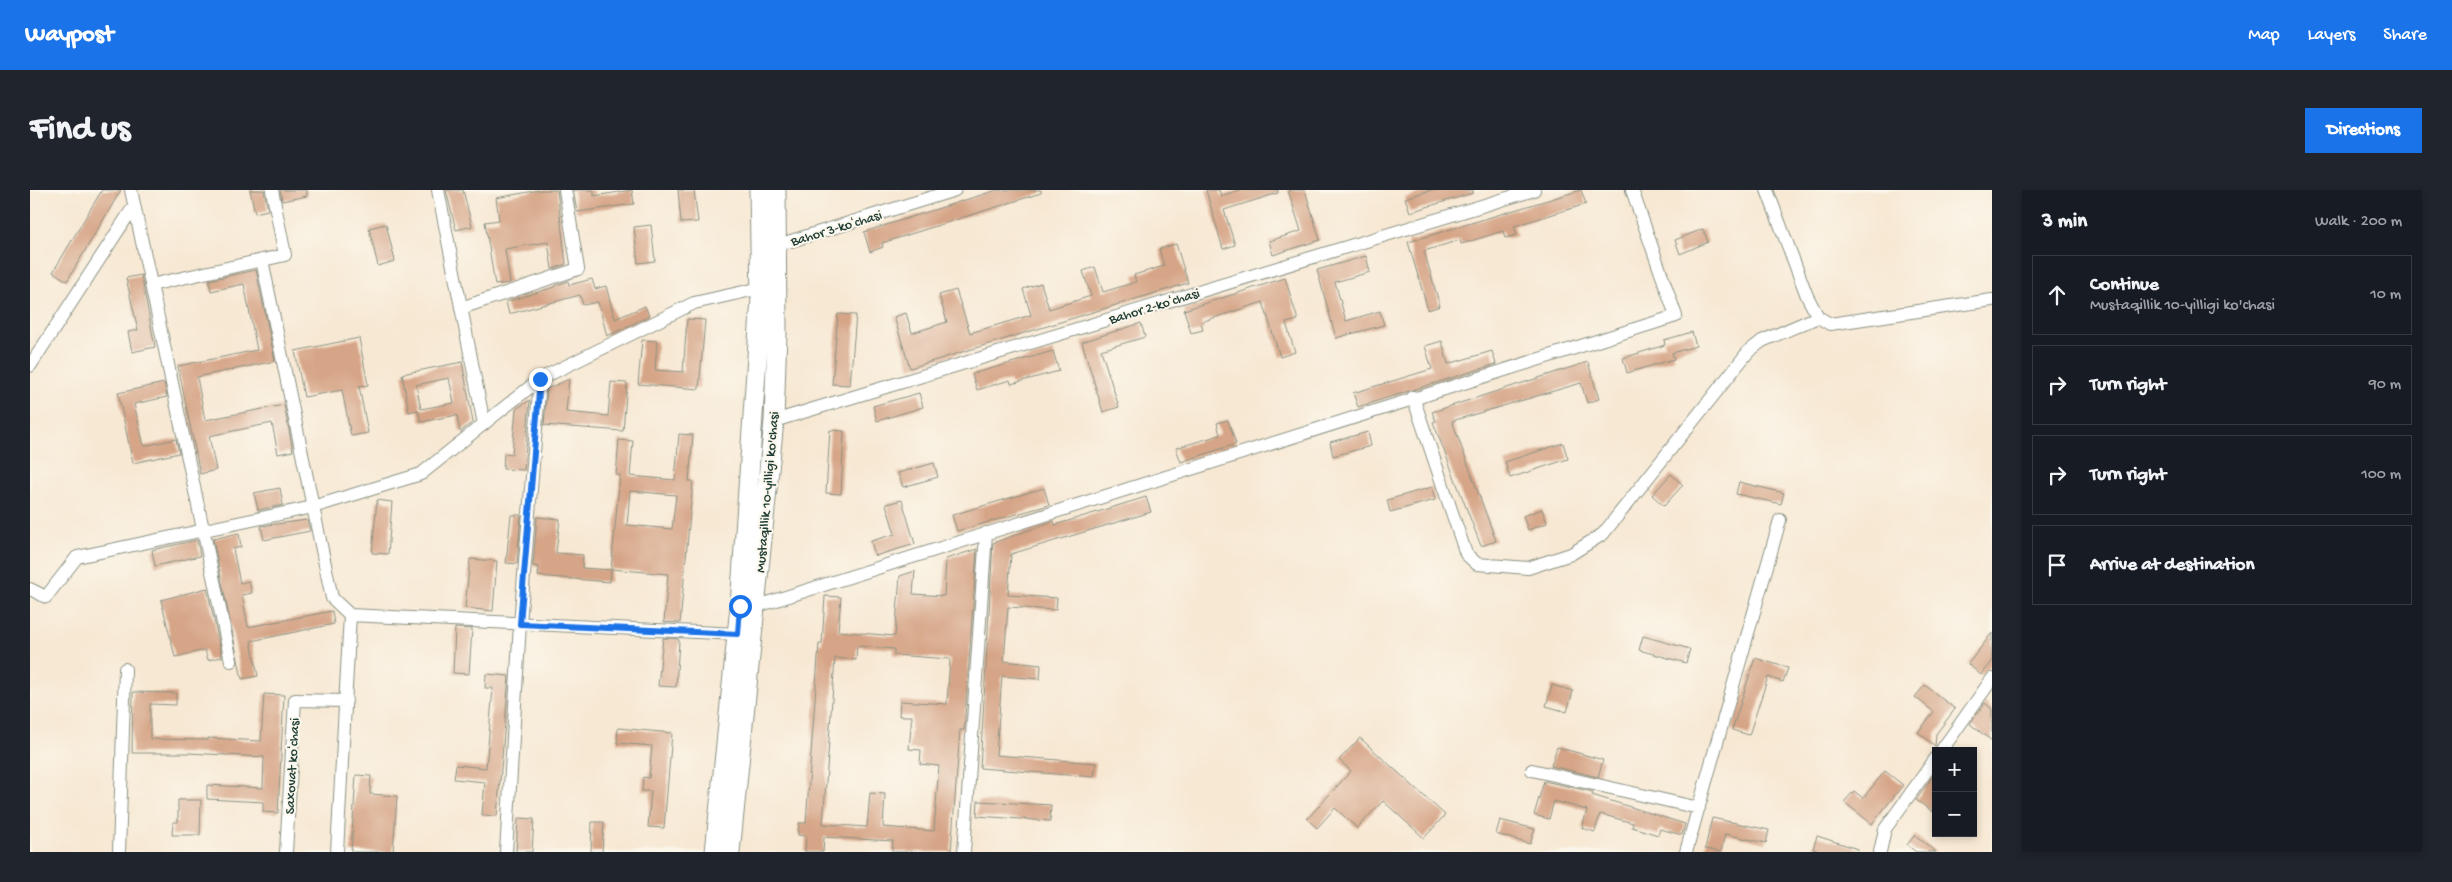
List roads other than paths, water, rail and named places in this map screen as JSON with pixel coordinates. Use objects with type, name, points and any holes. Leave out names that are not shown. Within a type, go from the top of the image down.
[{"type":"main road","name":"Mustaqillik 10-yilligi ko'chasi","points":[[715,852],[738,634],[761,288],[759,190]]},
{"type":"main road","name":"Mustaqillik 10-yilligi ko'chasi","points":[[730,852],[774,421],[777,333],[776,190]]},
{"type":"street","points":[[131,190],[231,661]]},
{"type":"street","points":[[151,285],[285,255],[272,190]]},
{"type":"street","points":[[438,190],[484,424]]},
{"type":"street","points":[[461,308],[578,269],[565,190]]},
{"type":"street","name":"Bahor 3-koʻchasi","points":[[775,246],[954,190]]},
{"type":"street","name":"Bahor 2-koʻchasi","points":[[774,421],[1534,190]]},
{"type":"street","points":[[754,607],[1414,397],[1676,316],[1632,190]]},
{"type":"street","points":[[1767,190],[1807,296],[1818,317],[1830,324],[1992,300]]},
{"type":"street","points":[[30,366],[134,206]]},
{"type":"street","points":[[262,260],[332,598],[350,616],[738,634]]},
{"type":"street","points":[[30,589],[46,597],[77,557],[313,507],[421,474],[540,379],[694,303],[761,288]]},
{"type":"street","points":[[1414,397],[1466,554],[1477,564],[1528,568],[1571,554],[1603,534],[1748,352],[1762,341],[1818,317]]},
{"type":"street","points":[[506,852],[520,624],[540,379]]},
{"type":"street","points":[[1686,852],[1780,520]]},
{"type":"street","points":[[964,852],[986,533]]},
{"type":"street","points":[[337,852],[350,616]]},
{"type":"street","points":[[119,852],[125,669]]},
{"type":"street","points":[[1944,747],[1992,680]]},
{"type":"street","name":"Saxovat koʻchasi","points":[[286,852],[295,700],[346,701]]},
{"type":"street","points":[[1880,852],[1885,829],[1932,764]]},
{"type":"street","points":[[1532,770],[1699,808]]}]
